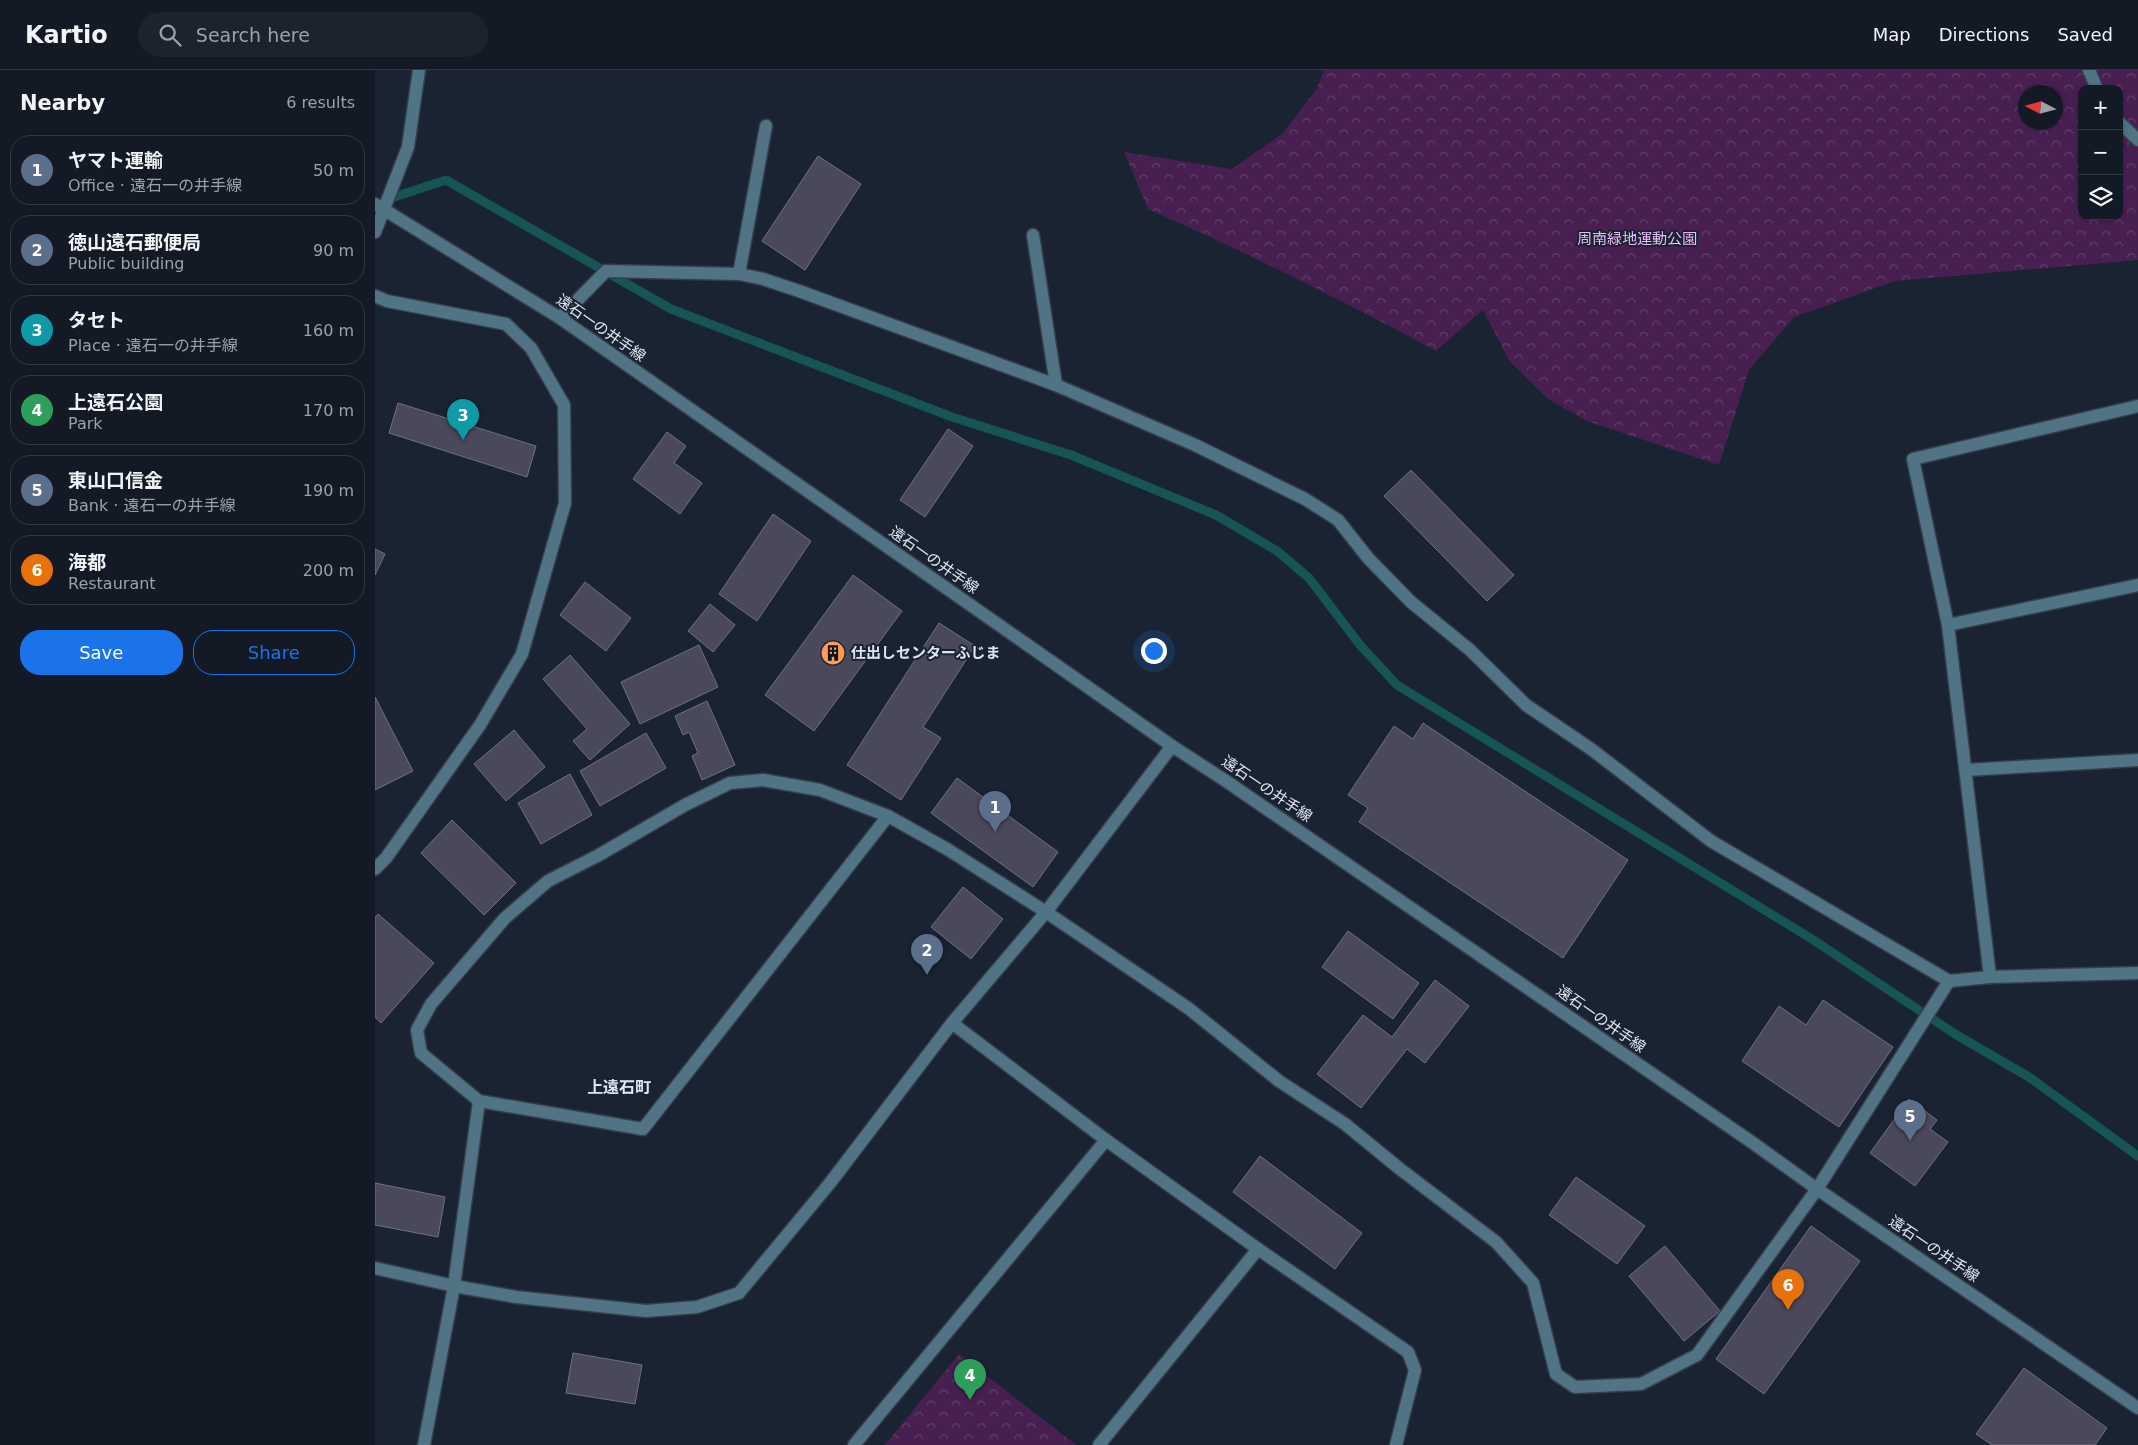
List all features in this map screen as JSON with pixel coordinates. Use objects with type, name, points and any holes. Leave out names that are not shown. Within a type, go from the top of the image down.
[{"type":"street","points":[[375,232],[379,206],[408,147],[419,70]]},
{"type":"street","points":[[2089,70],[2095,85]]},
{"type":"street","points":[[739,274],[765,126]]},
{"type":"street","points":[[2123,126],[2138,140]]},
{"type":"street","name":"遠石一の井手線","points":[[379,206],[560,318],[1172,746],[1226,780],[1817,1189],[2138,1408]]},
{"type":"street","points":[[1033,235],[1055,385]]},
{"type":"street","points":[[560,318],[606,271],[739,274],[763,279],[799,291],[1055,385],[1195,445],[1305,499],[1339,520],[1368,558],[1411,602],[1470,650],[1525,705],[1591,749],[1711,841],[1949,981],[1990,977],[2138,973]]},
{"type":"street","points":[[375,296],[387,301],[506,324],[531,348],[564,405],[565,503],[522,654],[480,725],[386,858],[375,869]]},
{"type":"street","points":[[1990,977],[1949,625],[1913,459],[2138,406]]},
{"type":"street","points":[[1949,625],[2138,585]]},
{"type":"street","points":[[375,1268],[454,1286],[516,1297],[646,1311],[697,1307],[739,1293],[830,1183],[952,1023],[1046,912],[1172,746]]},
{"type":"street","points":[[1966,770],[2138,760]]},
{"type":"street","points":[[888,816],[643,1129],[479,1100],[421,1053],[417,1030],[431,1004],[505,918],[548,881],[599,855],[685,805],[729,784],[763,780],[820,790],[888,816],[947,848],[1046,912],[1188,1008],[1279,1081],[1345,1124],[1400,1169],[1496,1242],[1533,1283],[1556,1374],[1575,1387],[1641,1384],[1697,1355],[1817,1189],[1949,981]]},
{"type":"street","points":[[952,1023],[1106,1140],[1258,1249],[1408,1352],[1415,1370],[1395,1445]]},
{"type":"street","points":[[424,1445],[454,1286],[479,1100]]},
{"type":"street","points":[[854,1445],[1106,1140]]},
{"type":"street","points":[[1099,1445],[1258,1249]]},
{"type":"green space","name":"周南緑地運動公園","points":[[1324,70],[2138,70],[2138,260],[1895,281],[1794,317],[1749,370],[1719,465],[1587,421],[1548,399],[1510,362],[1483,310],[1436,351],[1293,277],[1148,209],[1124,152],[1232,169],[1282,134],[1317,89]]},
{"type":"green space","points":[[959,1354],[1076,1445],[885,1445]]},
{"type":"building","points":[[818,156],[861,184],[805,270],[762,241]]},
{"type":"building","points":[[398,403],[536,446],[527,477],[389,433]]},
{"type":"building","points":[[948,429],[973,446],[925,517],[900,500]]},
{"type":"building","points":[[667,432],[686,446],[674,463],[702,483],[680,514],[633,479]]},
{"type":"building","points":[[1411,470],[1514,575],[1487,601],[1384,496]]},
{"type":"building","points":[[773,514],[811,541],[757,621],[719,594]]},
{"type":"building","points":[[375,549],[385,554],[375,575]]},
{"type":"building","name":"仕出しセンターふじま","points":[[853,575],[902,611],[814,731],[765,695]]},
{"type":"building","points":[[585,582],[631,618],[606,651],[560,615]]},
{"type":"building","points":[[710,604],[735,625],[713,652],[688,631]]},
{"type":"building","points":[[939,623],[975,646],[923,727],[941,738],[901,800],[847,765]]},
{"type":"building","points":[[699,645],[718,687],[640,724],[621,682]]},
{"type":"building","points":[[570,655],[630,724],[590,760],[573,741],[587,729],[543,679]]},
{"type":"building","points":[[375,697],[413,771],[375,790]]},
{"type":"building","points":[[707,701],[735,765],[702,780],[692,756],[698,753],[689,732],[683,735],[675,716]]},
{"type":"building","points":[[1423,723],[1628,860],[1563,958],[1359,822],[1368,808],[1348,795],[1394,726],[1413,739]]},
{"type":"building","points":[[514,730],[545,767],[506,801],[474,764]]},
{"type":"building","points":[[646,733],[666,768],[600,806],[580,771]]},
{"type":"building","points":[[570,774],[592,815],[541,844],[518,803]]},
{"type":"building","points":[[957,778],[1058,852],[1033,887],[931,813]]},
{"type":"building","points":[[452,820],[516,883],[484,915],[421,853]]},
{"type":"building","points":[[963,887],[1003,919],[971,959],[931,927]]},
{"type":"building","points":[[378,914],[434,963],[381,1023],[375,1017],[375,918]]},
{"type":"building","points":[[1348,931],[1419,983],[1393,1019],[1322,967]]},
{"type":"building","points":[[1435,980],[1469,1006],[1425,1063],[1407,1049],[1361,1108],[1317,1074],[1363,1015],[1392,1037]]},
{"type":"building","points":[[1823,1000],[1893,1047],[1839,1127],[1742,1061],[1779,1006],[1806,1025]]},
{"type":"building","points":[[1909,1099],[1937,1120],[1930,1129],[1948,1142],[1915,1186],[1870,1153]]},
{"type":"building","points":[[1260,1156],[1362,1233],[1335,1269],[1233,1192]]},
{"type":"building","points":[[1576,1177],[1645,1226],[1617,1264],[1549,1215]]},
{"type":"building","points":[[375,1183],[445,1197],[438,1237],[375,1225]]},
{"type":"building","points":[[1811,1226],[1860,1261],[1764,1394],[1716,1359]]},
{"type":"building","points":[[1665,1246],[1720,1311],[1684,1341],[1629,1276]]},
{"type":"building","points":[[573,1353],[642,1365],[635,1404],[566,1393]]},
{"type":"building","points":[[2024,1368],[2107,1428],[2095,1445],[1992,1445],[1976,1434]]},
{"type":"waterway","points":[[385,200],[446,180],[671,309],[952,417],[1071,455],[1216,515],[1277,551],[1309,578],[1360,645],[1397,685],[1812,939],[1955,1034],[2029,1077],[2138,1156]]},
{"type":"place","name":"タセト","points":[[463,440]]},
{"type":"place","name":"仕出しセンターふじま","points":[[833,653]]},
{"type":"place","name":"ヤマト運輸","points":[[995,832]]},
{"type":"place","name":"徳山遠石郵便局","points":[[927,975]]},
{"type":"place","name":"東山口信金","points":[[1910,1141]]},
{"type":"place","name":"海都","points":[[1788,1310]]},
{"type":"place","name":"上遠石公園","points":[[970,1400]]},
{"type":"district","name":"上遠石町","points":[[619,1087]]}]
